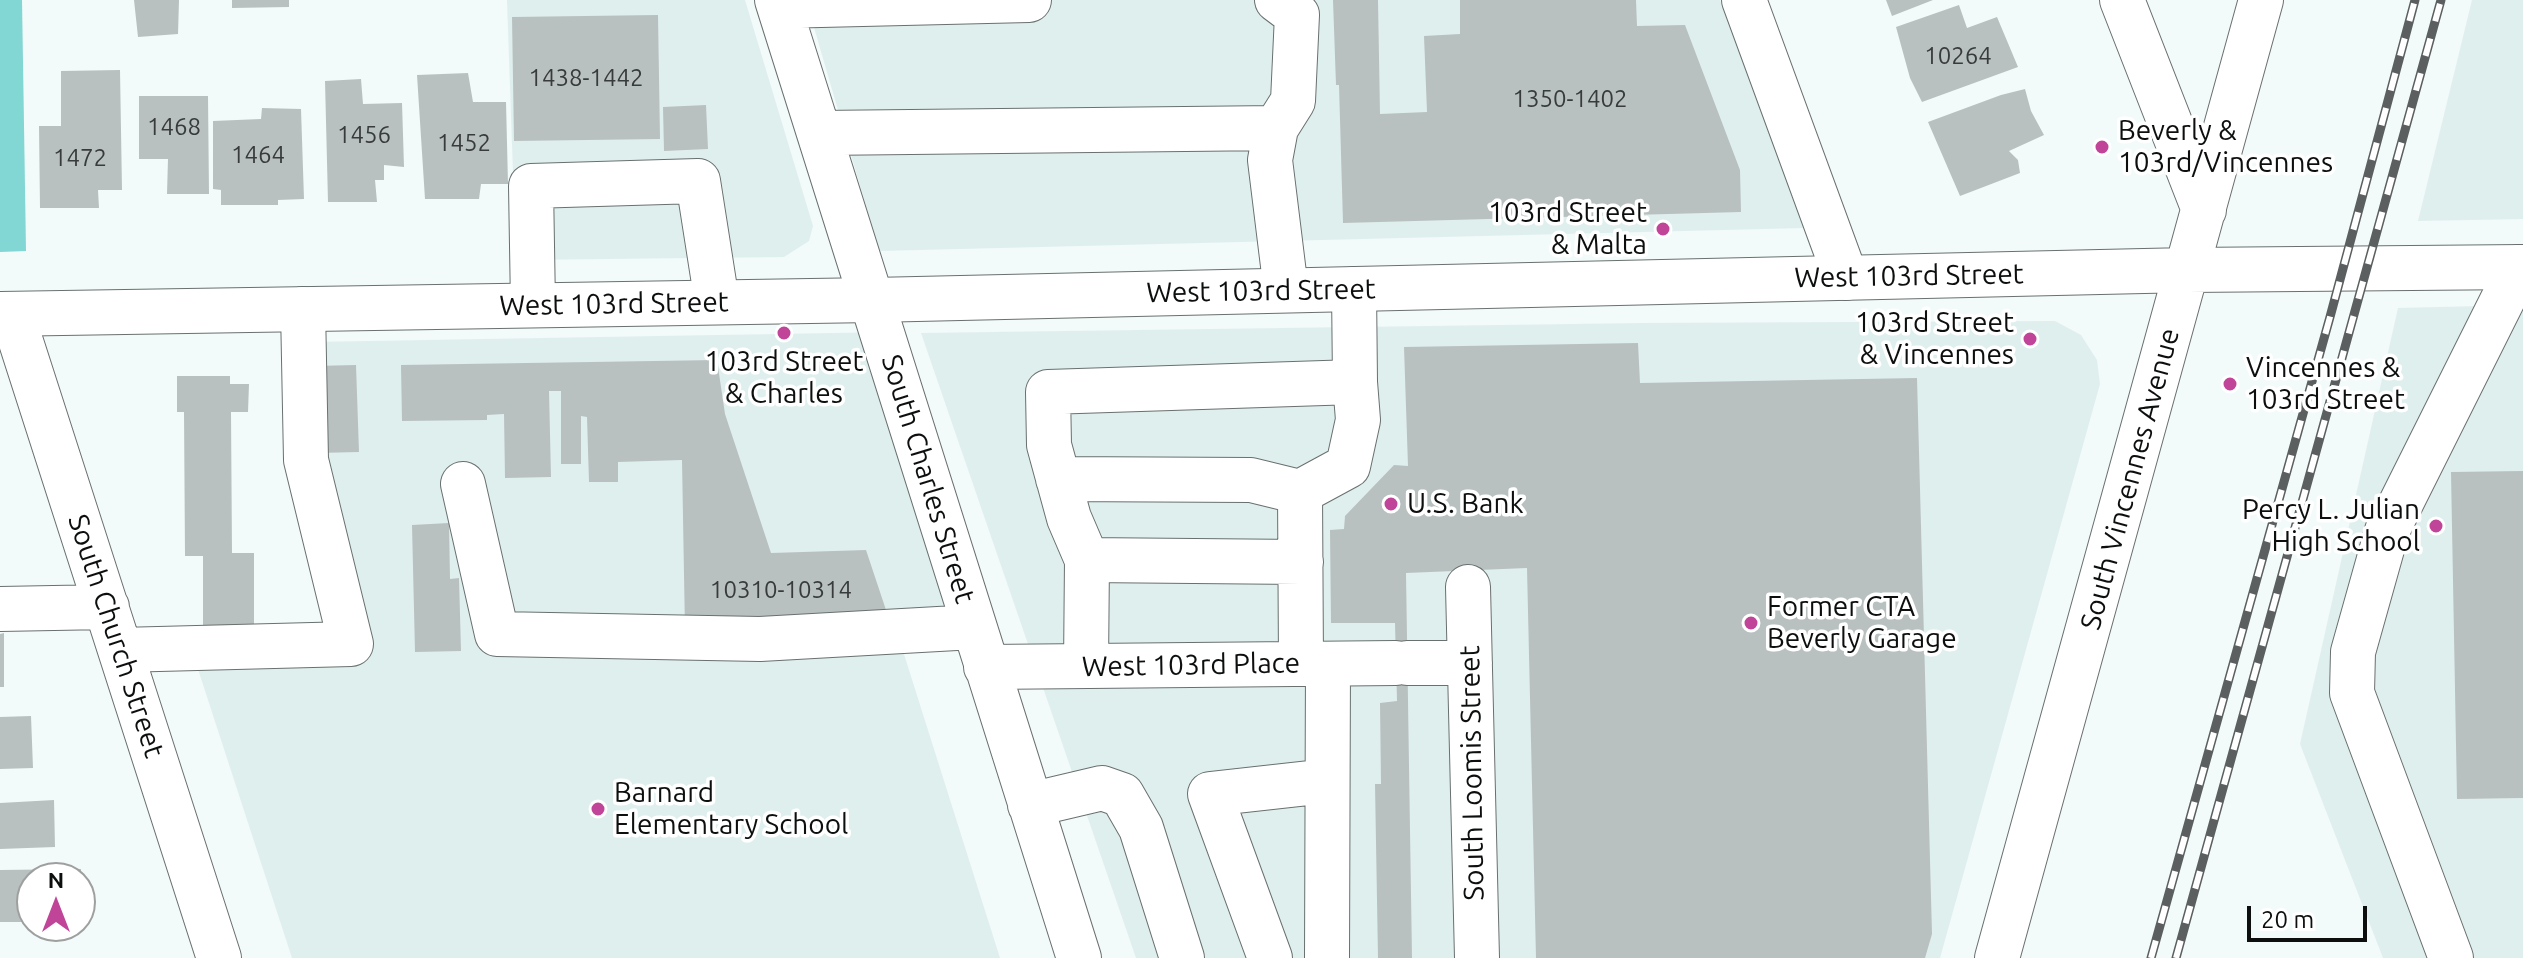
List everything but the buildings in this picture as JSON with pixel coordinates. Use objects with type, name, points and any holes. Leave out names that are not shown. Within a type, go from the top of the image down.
[{"type":"main road","points":[[778,3],[1029,0]]},
{"type":"main road","points":[[1277,0],[1297,15],[1293,101],[1276,128],[1270,160],[1286,290]]},
{"type":"main road","points":[[1744,0],[1846,278]]},
{"type":"main road","points":[[2122,0],[2204,210]]},
{"type":"main road","name":"South Vincennes Avenue","points":[[1997,958],[2261,0]]},
{"type":"main road","name":"South Charles Street","points":[[778,3],[1079,958]]},
{"type":"main road","points":[[819,133],[1276,128]]},
{"type":"main road","points":[[533,305],[531,186],[698,181],[717,302]]},
{"type":"main road","points":[[2451,958],[2352,693],[2353,652],[2387,531],[2521,267]]},
{"type":"main road","name":"West 103rd Street","points":[[6,314],[873,300],[2188,270],[2521,267]]},
{"type":"main road","points":[[1058,479],[1251,480],[1300,492],[1348,466],[1358,420],[1354,289]]},
{"type":"main road","points":[[120,650],[351,644],[306,460],[303,309]]},
{"type":"main road","name":"South Church Street","points":[[6,314],[107,607],[219,958]]},
{"type":"main road","points":[[1086,666],[1087,560],[1069,518],[1049,445],[1048,392],[1355,382]]},
{"type":"main road","name":"West 103rd Place","points":[[463,484],[497,634],[980,647],[1086,666],[1470,663]]},
{"type":"main road","points":[[1300,492],[1301,562],[1327,781],[1327,958]]},
{"type":"main road","points":[[1087,560],[1301,562]]},
{"type":"main road","name":"South Loomis Street","points":[[1468,587],[1477,958]]},
{"type":"main road","points":[[0,609],[107,607]]},
{"type":"main road","points":[[1270,958],[1210,794],[1327,781]]},
{"type":"main road","points":[[1030,805],[1102,788],[1122,795],[1141,828],[1182,958]]},
{"type":"shaded area","points":[[0,0],[22,0],[26,251],[0,252]]},
{"type":"shaded area","points":[[507,0],[745,0],[813,226],[809,241],[784,257],[516,260]]},
{"type":"shaded area","points":[[806,0],[1720,0],[1804,228],[879,251]]},
{"type":"shaded area","points":[[2472,0],[2523,0],[2523,219],[2418,221]]},
{"type":"shaded area","name":"Percy L. Julian High School","points":[[2523,305],[2523,958],[2383,958],[2300,744],[2398,308]]},
{"type":"shaded area","points":[[2055,321],[2081,335],[2097,360],[2100,384],[1940,958],[1136,958],[921,333],[1645,323]]},
{"type":"shaded area","points":[[893,332],[992,648],[903,651],[1000,958],[292,958],[195,660],[364,658],[314,460],[310,342]]},
{"type":"railway","points":[[2151,958],[2415,0]]},
{"type":"railway","points":[[2176,958],[2441,0]]},
{"type":"place","name":"Beverly & 103rd/Vincennes","points":[[2102,147]]},
{"type":"place","name":"103rd Street & Malta","points":[[1663,229]]},
{"type":"place","name":"103rd Street & Charles","points":[[784,333]]},
{"type":"place","name":"103rd Street & Vincennes","points":[[2030,339]]},
{"type":"place","name":"Vincennes & 103rd Street","points":[[2230,384]]},
{"type":"place","name":"U.S. Bank","points":[[1391,504]]},
{"type":"place","name":"Percy L. Julian High School","points":[[2436,526]]},
{"type":"place","name":"Former CTA Beverly Garage","points":[[1751,623]]},
{"type":"place","name":"Barnard Elementary School","points":[[598,809]]}]
